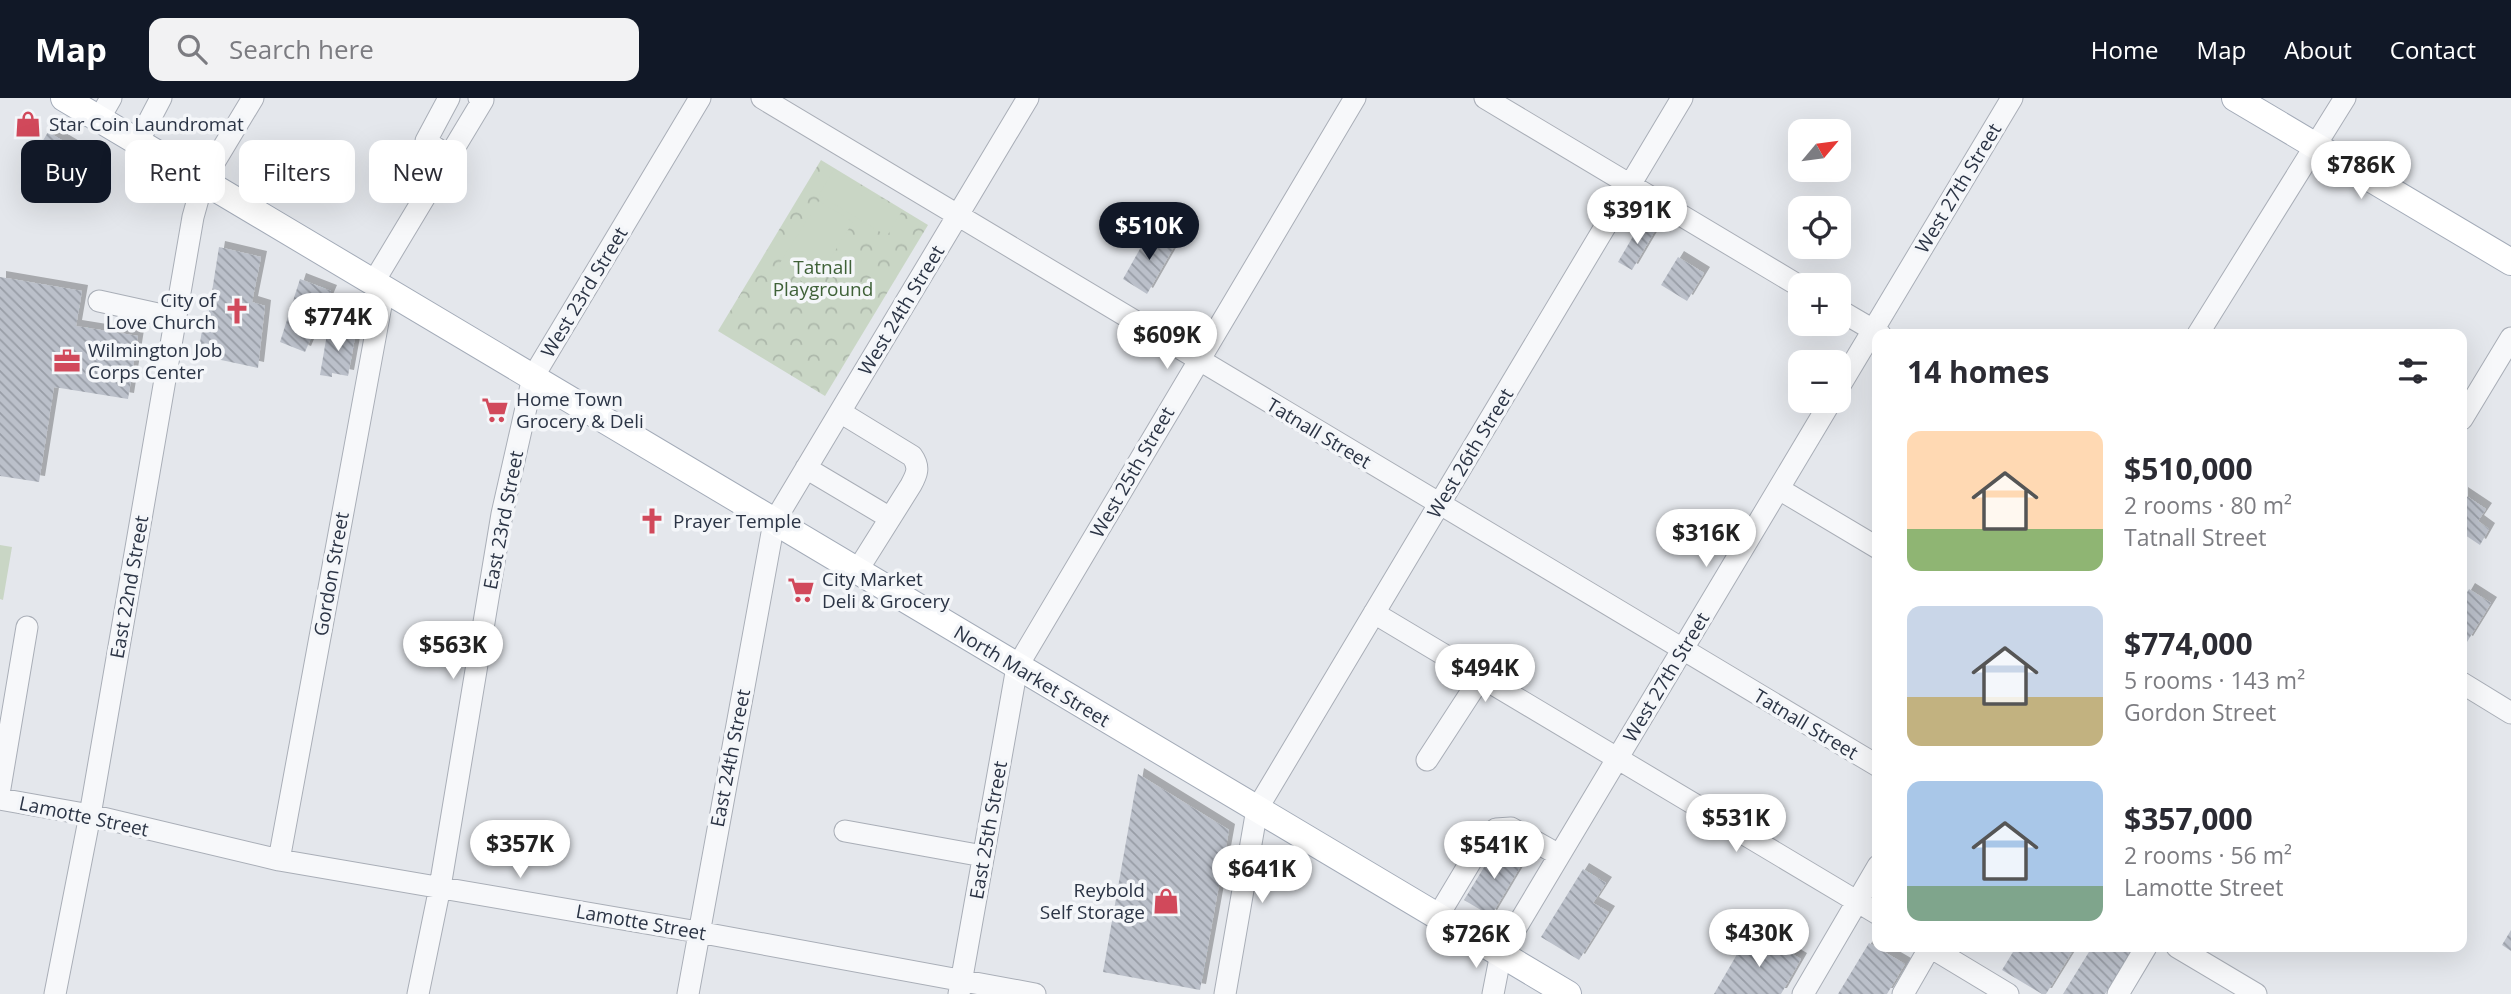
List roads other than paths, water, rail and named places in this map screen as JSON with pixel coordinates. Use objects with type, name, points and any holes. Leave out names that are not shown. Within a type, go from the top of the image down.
[{"type":"main road","name":"North Market Street","points":[[64,98],[105,108],[136,140]]},
{"type":"main road","points":[[2235,98],[2511,262]]},
{"type":"main road","name":"North Market Street","points":[[225,194],[1568,994]]},
{"type":"street","points":[[139,140],[161,98]]},
{"type":"street","name":"East 22nd Street","points":[[225,144],[253,98]]},
{"type":"street","points":[[427,140],[449,98]]},
{"type":"street","points":[[459,140],[483,100],[480,98]]},
{"type":"street","name":"West 23rd Street","points":[[533,377],[700,98]]},
{"type":"street","name":"Tatnall Street","points":[[762,98],[1872,762]]},
{"type":"street","name":"West 24th Street","points":[[774,522],[1028,98]]},
{"type":"street","name":"West 25th Street","points":[[1017,667],[1355,98]]},
{"type":"street","points":[[1485,98],[1788,279]]},
{"type":"street","name":"West 26th Street","points":[[1257,809],[1682,98]]},
{"type":"street","name":"West 27th Street","points":[[1878,329],[2012,98]]},
{"type":"street","points":[[2201,329],[2344,98]]},
{"type":"street","name":"East 22nd Street","points":[[55,994],[90,816],[197,203]]},
{"type":"street","points":[[379,286],[424,203]]},
{"type":"street","name":"Gordon Street","points":[[278,860],[379,286]]},
{"type":"street","points":[[99,301],[176,318]]},
{"type":"street","points":[[1851,317],[1872,330]]},
{"type":"street","name":"West 27th Street","points":[[1851,369],[1872,338]]},
{"type":"street","points":[[2467,411],[2511,338]]},
{"type":"street","name":"East 23rd Street","points":[[418,994],[440,887],[502,514],[533,377]]},
{"type":"street","points":[[840,412],[912,456],[917,462],[918,472],[857,571]]},
{"type":"street","name":"West 27th Street","points":[[1493,994],[1501,953],[1824,413]]},
{"type":"street","points":[[806,468],[890,518]]},
{"type":"street","points":[[1779,489],[1872,544]]},
{"type":"street","name":"East 24th Street","points":[[688,994],[774,522]]},
{"type":"street","points":[[1374,613],[1872,910]]},
{"type":"street","points":[[0,788],[8,694],[27,627]]},
{"type":"street","name":"East 25th Street","points":[[960,988],[1017,667]]},
{"type":"street","points":[[1427,760],[1481,677]]},
{"type":"street","points":[[2467,686],[2511,713]]},
{"type":"street","name":"Lamotte Street","points":[[0,799],[90,816],[278,860],[698,932],[960,988],[1035,994]]},
{"type":"street","points":[[1225,994],[1257,809]]},
{"type":"street","points":[[1438,916],[1483,841],[1496,829],[1511,828],[1559,855]]},
{"type":"street","points":[[845,831],[983,856]]},
{"type":"street","points":[[1803,994],[1872,876]]},
{"type":"street","points":[[1903,994],[1927,952]]},
{"type":"street","points":[[1938,952],[2008,994]]},
{"type":"street","points":[[2118,994],[2143,952]]},
{"type":"street","points":[[2185,952],[2256,994]]},
{"type":"place","name":"Star Coin Laundromat","points":[[28,124]]},
{"type":"place","name":"City of Love Church","points":[[237,311]]},
{"type":"place","name":"Wilmington Job Corps Center","points":[[67,361]]},
{"type":"place","name":"Home Town Grocery & Deli","points":[[495,410]]},
{"type":"place","name":"Prayer Temple","points":[[652,521]]},
{"type":"place","name":"City Market Deli & Grocery","points":[[801,590]]},
{"type":"place","name":"Reybold Self Storage","points":[[1166,901]]},
{"type":"park label","name":"Tatnall Playground","points":[[823,278]]}]
